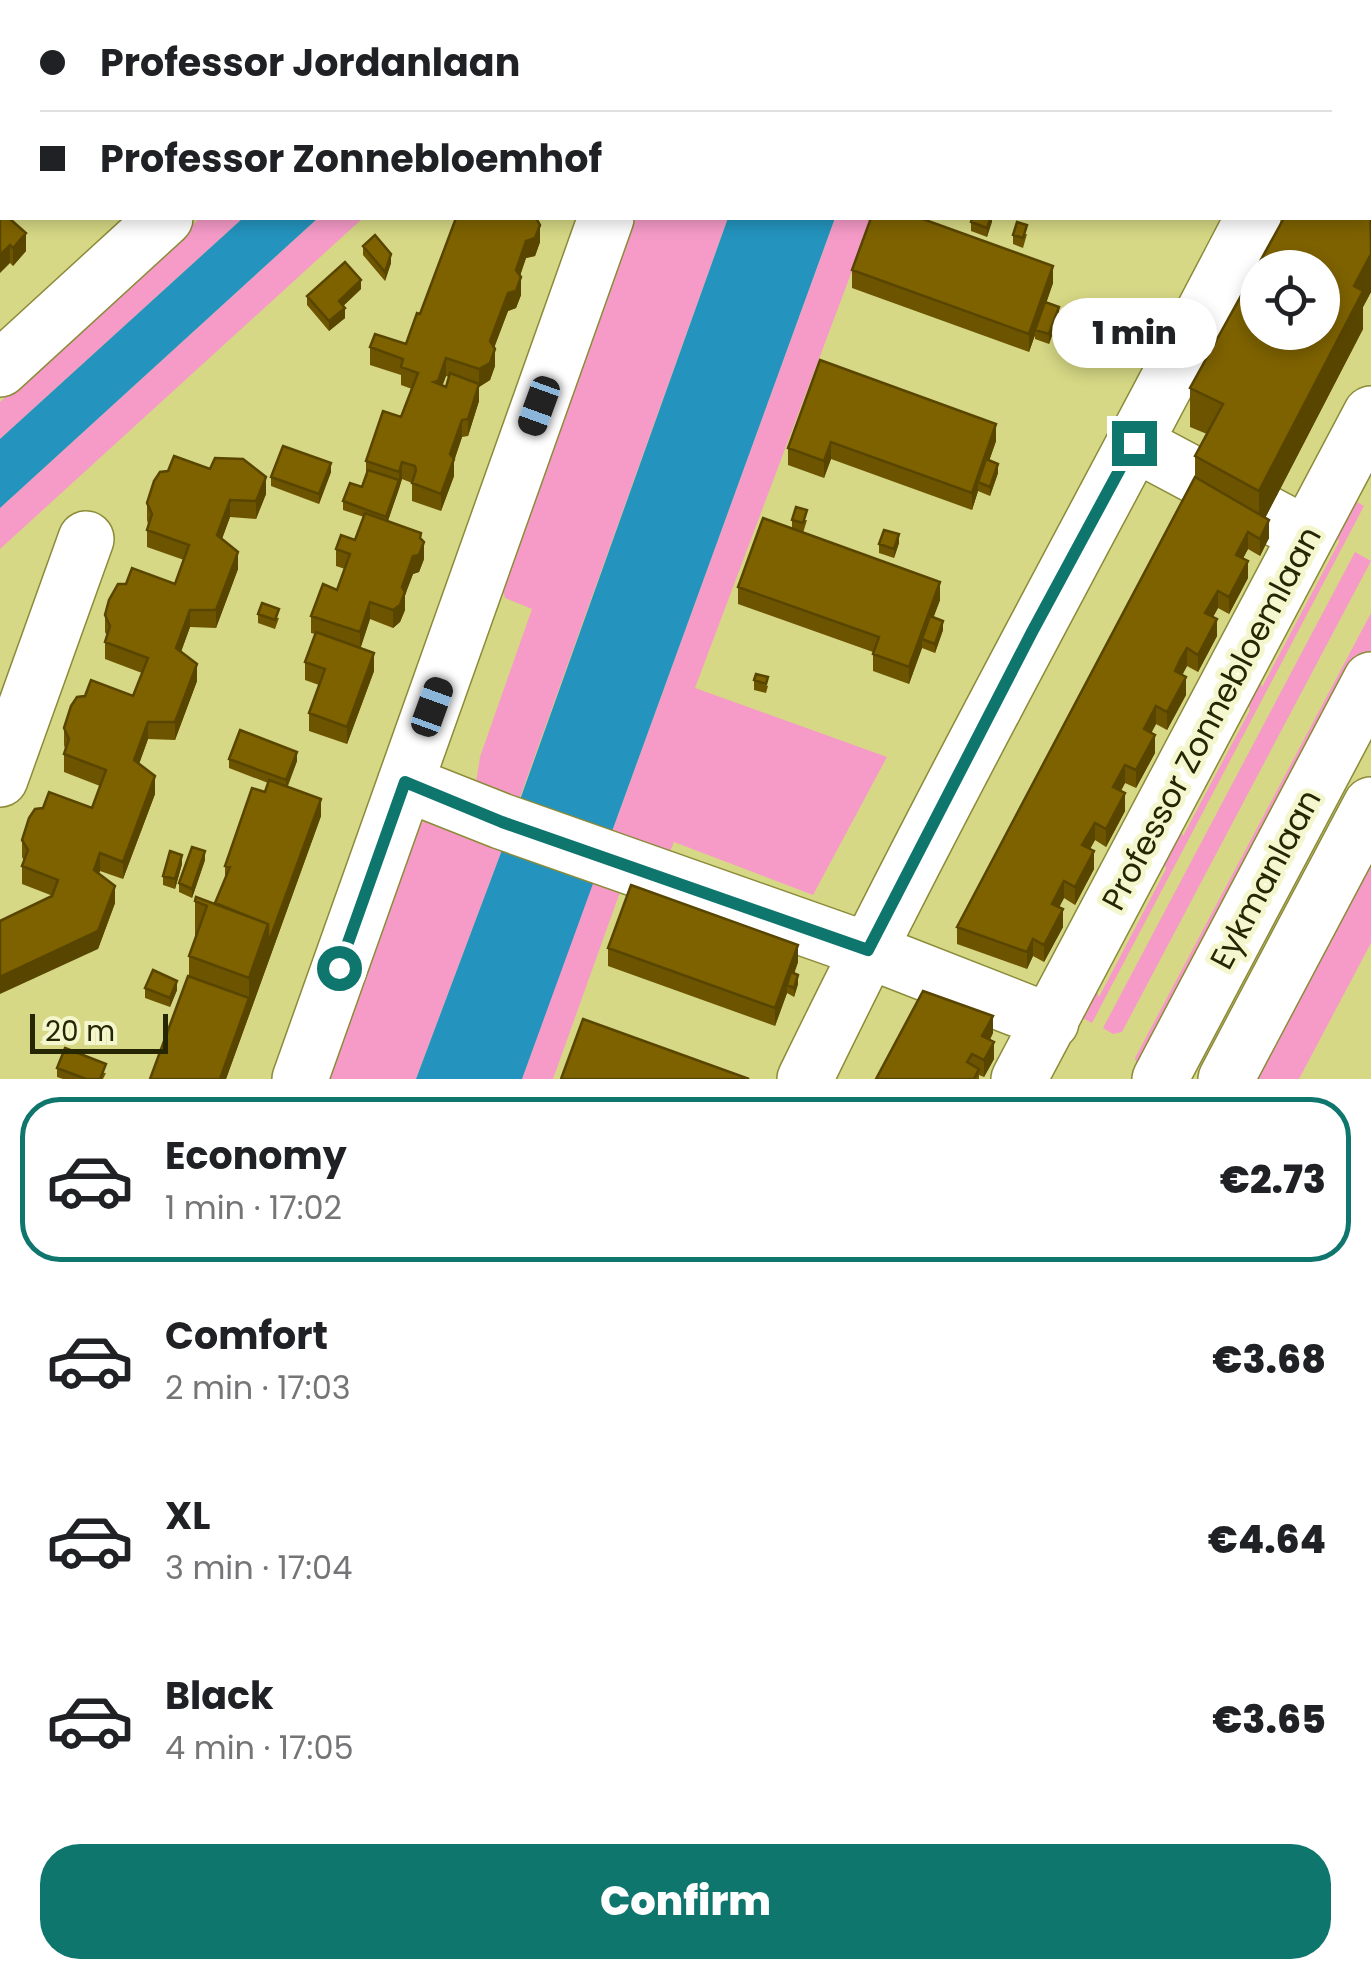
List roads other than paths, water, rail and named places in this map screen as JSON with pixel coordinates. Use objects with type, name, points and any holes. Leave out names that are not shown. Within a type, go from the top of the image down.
[{"type":"street","points":[[0,369],[163,220]]},
{"type":"street","points":[[300,1079],[605,220]]},
{"type":"street","points":[[805,1079],[1032,632],[1252,220]]},
{"type":"street","name":"Professor Zonnebloemlaan","points":[[1019,1079],[1371,414]]},
{"type":"street","points":[[1134,443],[1307,535]]},
{"type":"street","points":[[0,779],[86,539]]},
{"type":"street","name":"Eykmanlaan","points":[[1160,1079],[1371,680]]},
{"type":"street","points":[[405,782],[502,822],[868,950],[1051,1022]]},
{"type":"street","name":"Eykmanlaan","points":[[1226,1079],[1371,805]]},
{"type":"water","points":[[241,220],[316,220],[0,508],[0,439]]},
{"type":"water","points":[[727,220],[834,220],[522,1079],[416,1079]]}]
